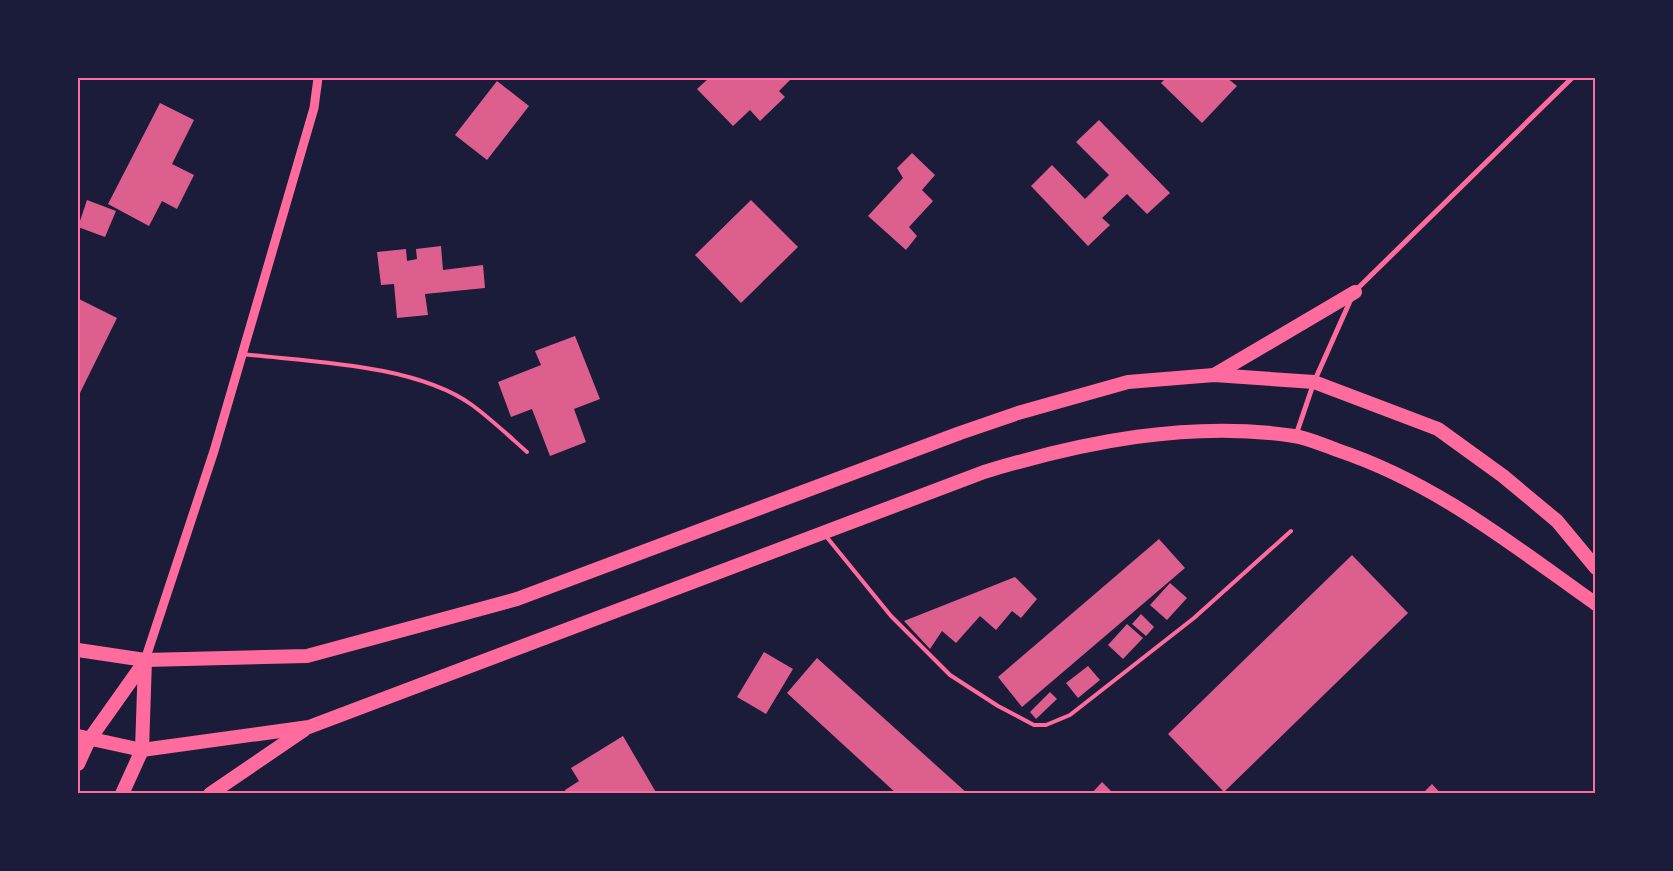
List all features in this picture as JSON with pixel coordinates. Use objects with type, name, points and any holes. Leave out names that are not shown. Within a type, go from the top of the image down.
[{"type":"highway","points":[[1214,375],[1355,292]]},
{"type":"highway","points":[[78,650],[145,660],[306,656],[517,599],[951,437],[1018,414],[1128,382],[1214,375],[1314,382],[1438,429],[1503,476],[1557,521],[1596,568]]},
{"type":"highway","points":[[83,738],[142,750],[308,727],[984,472],[1050,452],[1189,432],[1252,432],[1295,436],[1376,464],[1442,497],[1596,604]]},
{"type":"highway","points":[[78,764],[83,738],[145,660]]},
{"type":"highway","points":[[122,794],[142,750],[145,660]]},
{"type":"highway","points":[[210,794],[308,727]]},
{"type":"street","points":[[145,660],[214,451],[314,108],[318,78]]},
{"type":"street","points":[[1295,436],[1314,382],[1355,292],[1572,78]]},
{"type":"lane","points":[[242,354],[394,372],[423,381],[471,404],[527,452]]},
{"type":"lane","points":[[823,533],[891,616],[950,675],[998,706],[1034,725],[1046,724],[1070,715],[1194,618],[1291,531]]},
{"type":"building","points":[[709,78],[792,78],[779,91],[785,97],[760,121],[750,110],[733,126],[697,89]]},
{"type":"building","points":[[1166,78],[1227,78],[1237,86],[1202,123],[1161,83]]},
{"type":"building","points":[[497,81],[529,106],[487,160],[455,135]]},
{"type":"building","points":[[160,103],[194,120],[172,164],[194,175],[177,209],[162,201],[149,226],[108,204]]},
{"type":"building","points":[[1099,120],[1170,193],[1147,214],[1127,194],[1102,218],[1110,225],[1088,246],[1031,186],[1052,165],[1085,199],[1109,175],[1076,142]]},
{"type":"building","points":[[912,153],[935,175],[922,190],[933,201],[909,227],[917,236],[906,250],[868,216],[903,178],[897,168]]},
{"type":"building","points":[[87,200],[116,211],[105,237],[78,227]]},
{"type":"building","points":[[751,200],[798,247],[741,303],[695,255]]},
{"type":"building","points":[[441,246],[443,270],[483,265],[485,288],[425,294],[428,315],[397,318],[394,284],[381,285],[377,252],[406,249],[407,261],[417,259],[416,249]]},
{"type":"building","points":[[79,299],[117,318],[78,397],[78,301]]},
{"type":"building","points":[[575,336],[600,399],[574,409],[586,442],[550,456],[532,409],[511,417],[498,382],[541,365],[535,351]]},
{"type":"building","points":[[1159,539],[1185,568],[1022,707],[998,677]]},
{"type":"building","points":[[1352,555],[1408,613],[1224,792],[1168,734]]},
{"type":"building","points":[[1015,577],[1037,599],[1021,618],[1012,611],[996,630],[980,616],[956,643],[942,631],[930,649],[904,621]]},
{"type":"building","points":[[1170,583],[1187,598],[1167,620],[1150,605]]},
{"type":"building","points":[[1141,614],[1154,627],[1146,636],[1132,624]]},
{"type":"building","points":[[1127,624],[1143,638],[1123,659],[1108,645]]},
{"type":"building","points":[[764,652],[793,669],[766,714],[737,697]]},
{"type":"building","points":[[817,658],[968,794],[897,794],[787,693]]},
{"type":"building","points":[[1088,666],[1100,680],[1078,698],[1066,683]]},
{"type":"building","points":[[1050,692],[1057,699],[1036,719],[1030,712]]},
{"type":"building","points":[[623,736],[657,794],[567,794],[565,790],[579,781],[571,768]]},
{"type":"building","points":[[1102,782],[1114,794],[1091,794]]},
{"type":"building","points":[[1432,784],[1441,794],[1422,794]]}]
